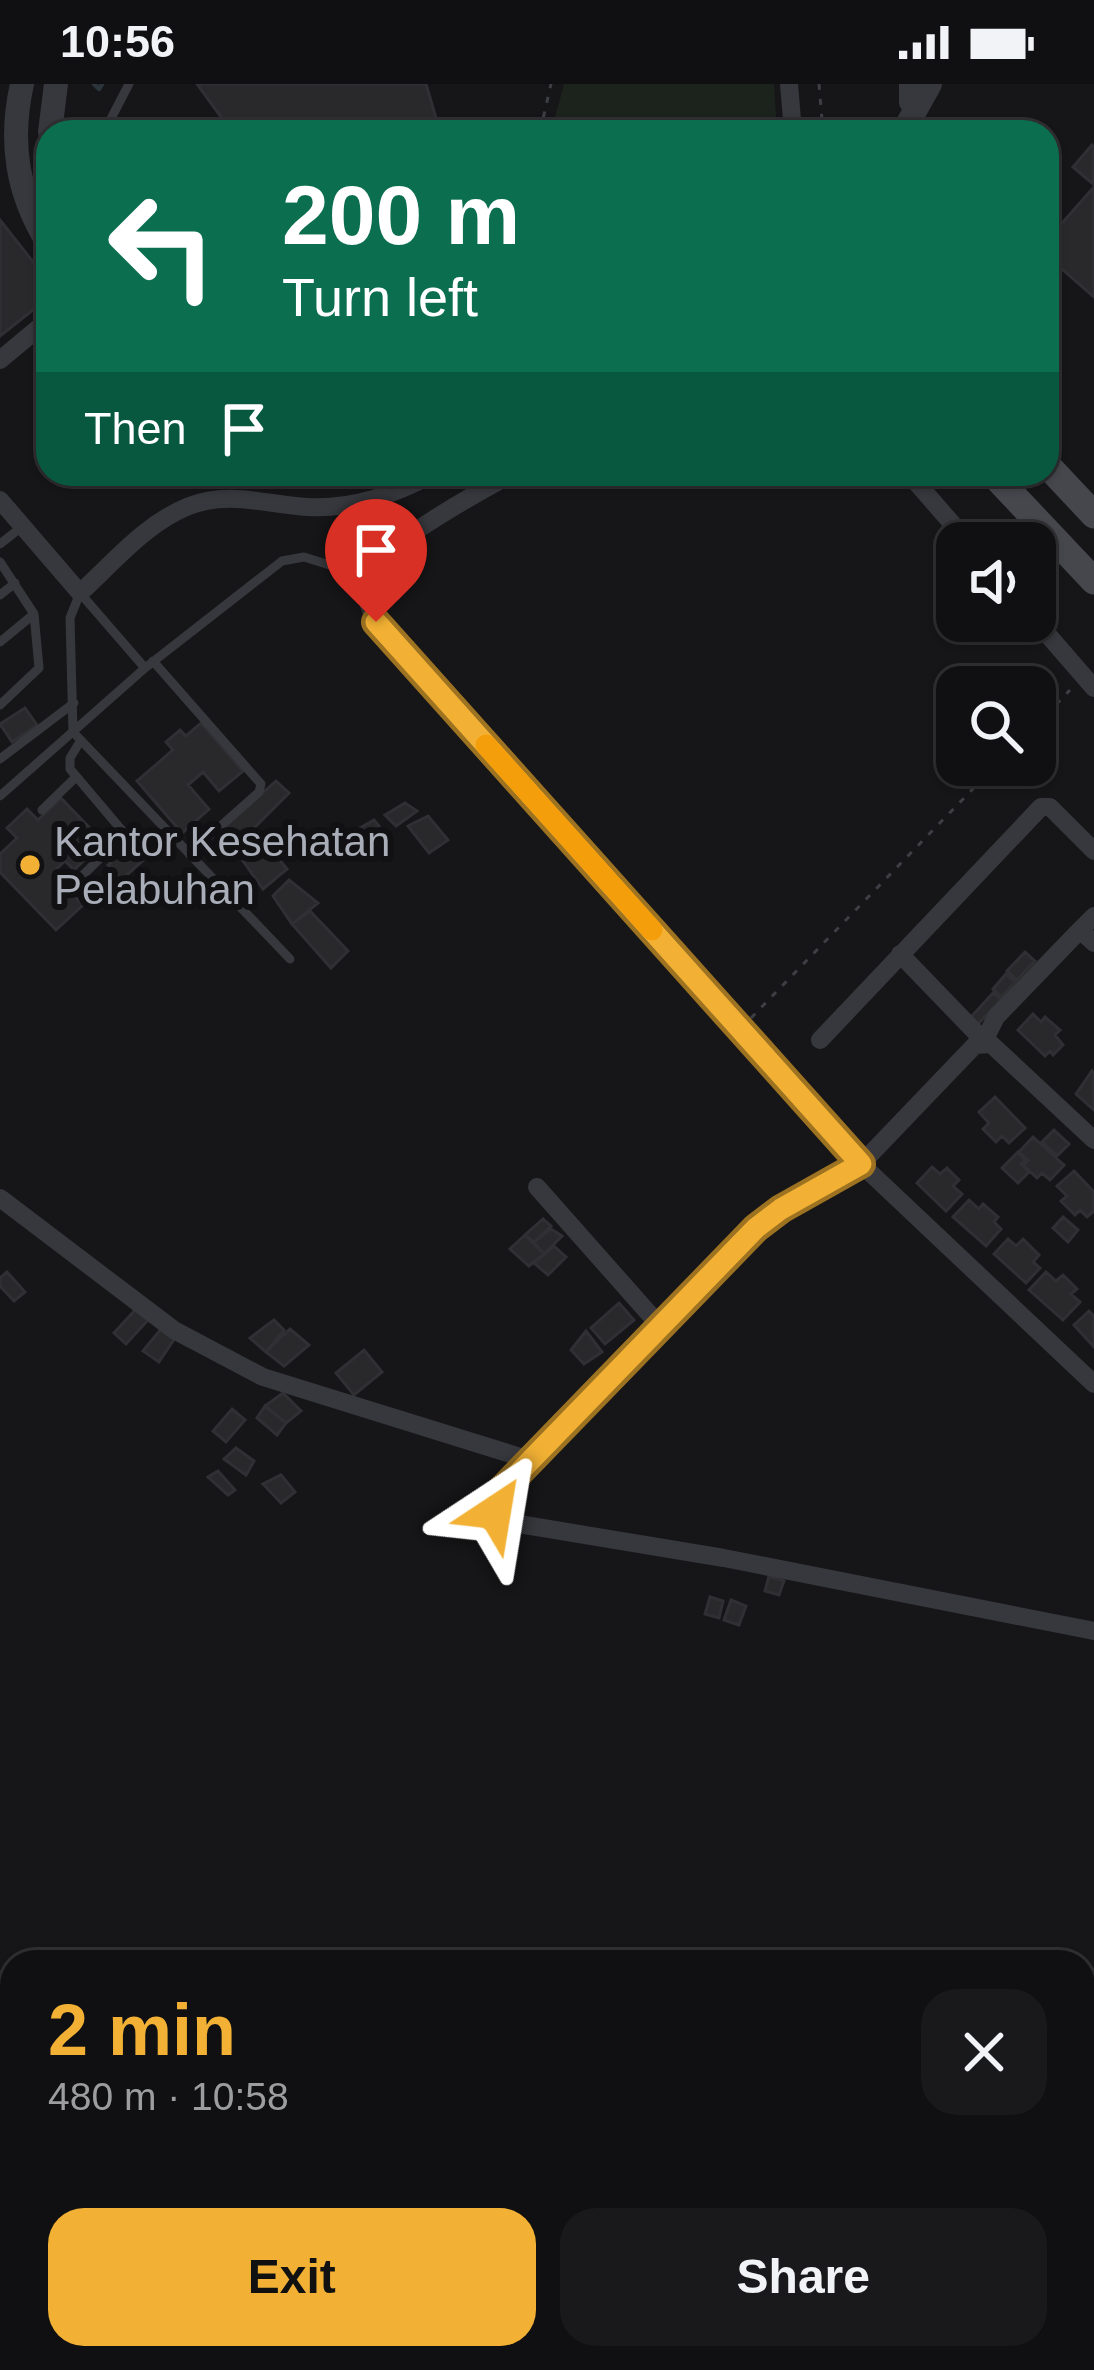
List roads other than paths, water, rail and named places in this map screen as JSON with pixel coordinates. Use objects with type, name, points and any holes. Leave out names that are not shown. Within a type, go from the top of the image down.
[{"type":"main road","points":[[1059,478],[1094,515]]},
{"type":"main road","points":[[1011,486],[1094,581]]},
{"type":"street","points":[[22,84],[16,111],[16,163],[36,224]]},
{"type":"street","points":[[52,120],[56,84]]},
{"type":"street","points":[[789,84],[792,120]]},
{"type":"street","points":[[908,120],[930,84]]},
{"type":"street","points":[[904,120],[910,90]]},
{"type":"street","points":[[0,360],[36,330]]},
{"type":"street","points":[[0,500],[80,592],[153,526],[189,506],[228,497],[308,507],[357,503],[406,486]]},
{"type":"street","points":[[493,486],[384,553],[368,577],[368,606],[376,622],[861,1164],[1094,1384]]},
{"type":"street","points":[[919,486],[951,522]]},
{"type":"street","points":[[1054,642],[1089,682]]},
{"type":"street","points":[[820,1040],[1041,807],[1050,807],[1094,850]]},
{"type":"street","points":[[983,1042],[996,1017],[1090,930]]},
{"type":"street","points":[[900,954],[983,1042]]},
{"type":"street","points":[[1094,1140],[992,1044],[975,1045],[861,1164],[756,1228],[530,1460],[494,1504],[501,1518],[513,1523],[746,1562],[1094,1631]]},
{"type":"street","points":[[537,1187],[660,1326]]},
{"type":"street","points":[[0,1198],[173,1330],[263,1377],[530,1460]]},
{"type":"lane","points":[[110,120],[129,84]]},
{"type":"lane","points":[[0,544],[23,526]]},
{"type":"lane","points":[[0,796],[77,736],[149,664],[282,561],[304,557],[368,577]]},
{"type":"lane","points":[[0,562],[34,614],[38,672],[0,705]]},
{"type":"lane","points":[[0,595],[16,583]]},
{"type":"lane","points":[[81,877],[124,834],[69,762],[77,736],[70,618],[80,592],[261,786],[189,854]]},
{"type":"lane","points":[[0,642],[34,614]]},
{"type":"lane","points":[[0,759],[74,703]]},
{"type":"lane","points":[[77,736],[290,959]]},
{"type":"lane","points":[[42,809],[76,777]]},
{"type":"waterway","points":[[94,84],[99,89],[102,84]]},
{"type":"place","name":"Kantor Kesehatan Pelabuhan","points":[[30,865]]}]
